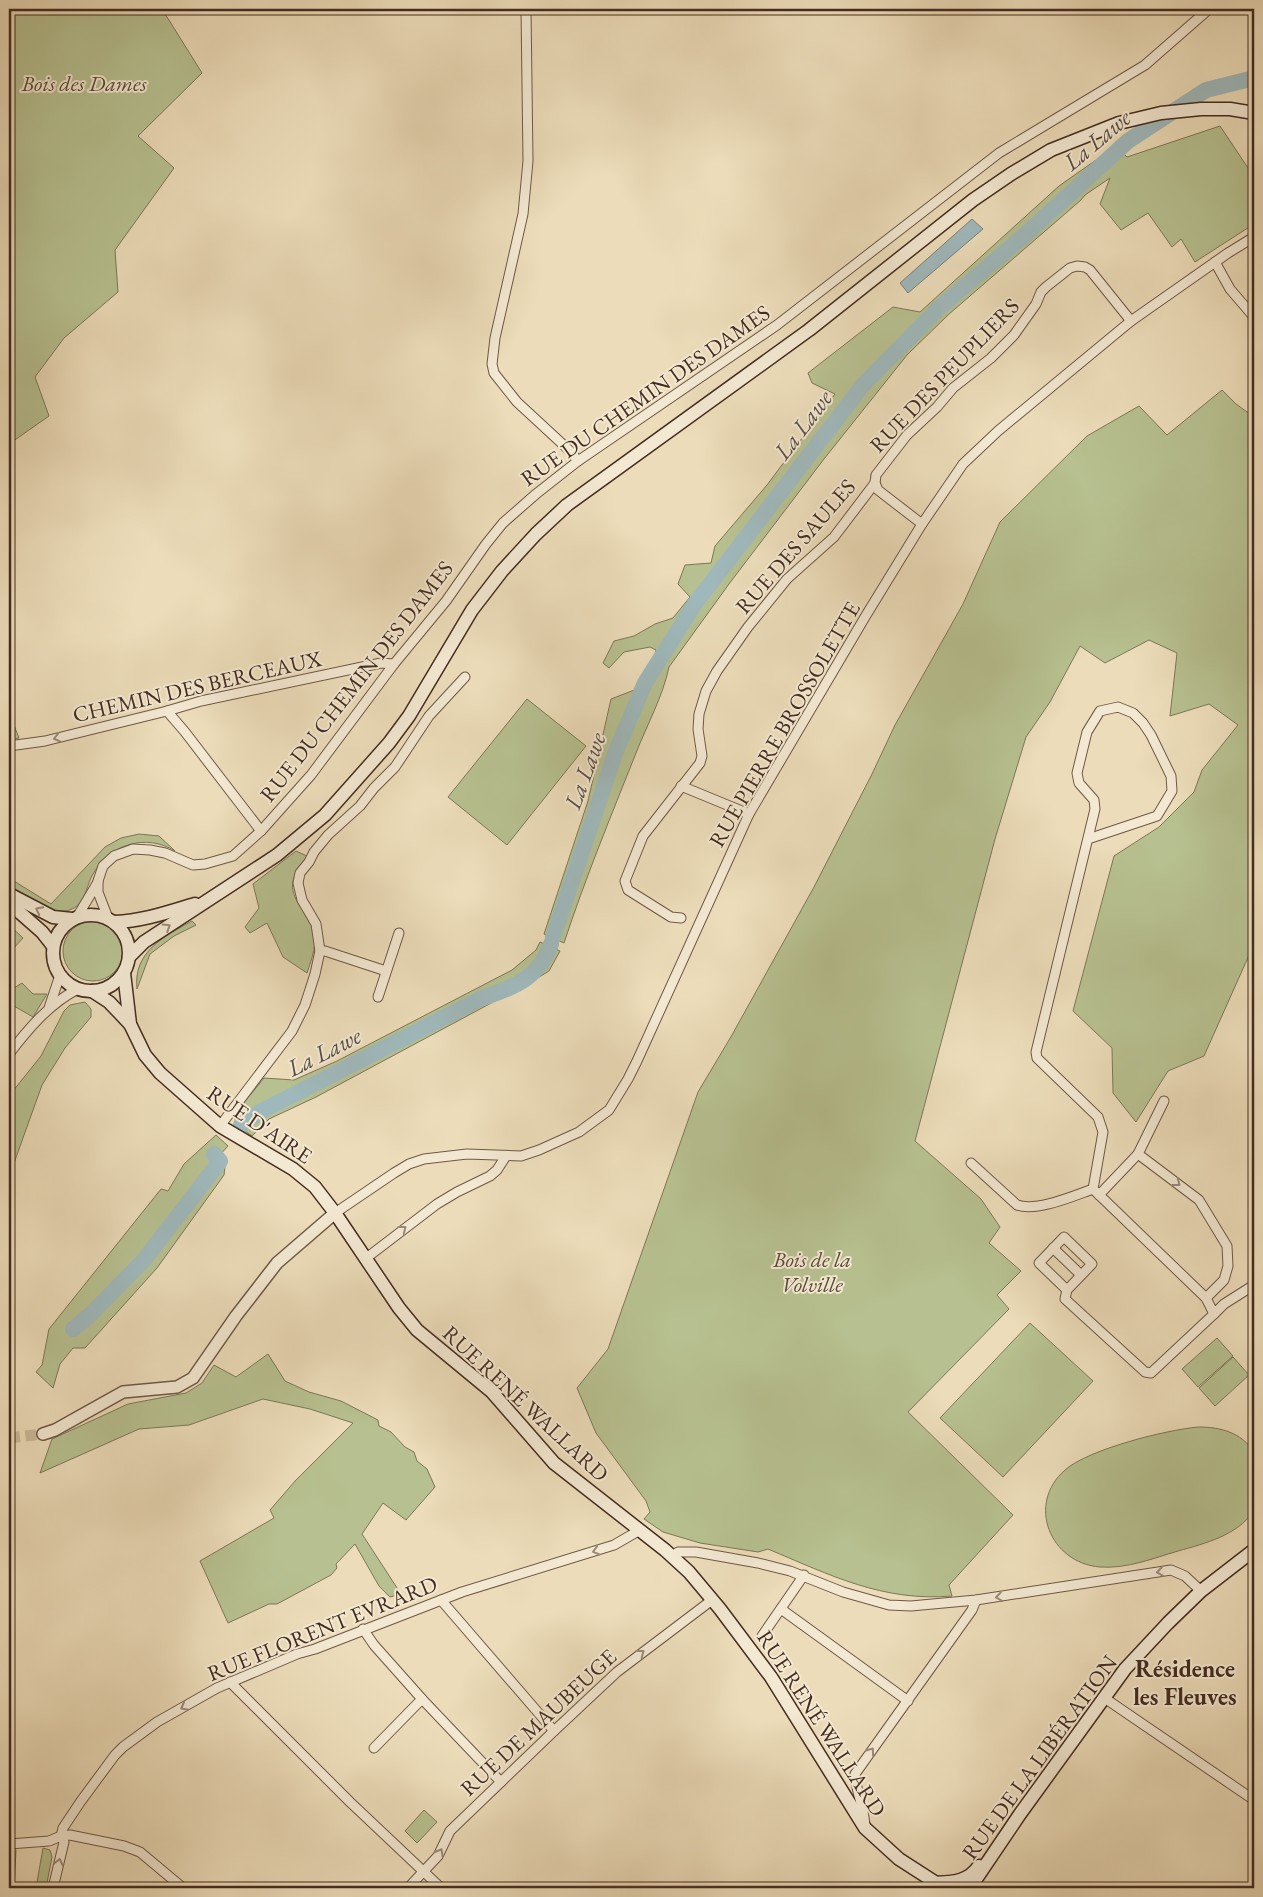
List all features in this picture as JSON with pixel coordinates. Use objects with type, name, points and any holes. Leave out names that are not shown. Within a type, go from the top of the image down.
[{"type":"main road","points":[[130,957],[144,942],[277,855],[325,815],[390,743],[409,716],[478,602],[502,571],[536,534],[567,505],[809,330],[973,200],[1051,150],[1119,123],[1162,113],[1201,109],[1230,109],[1254,113]]},
{"type":"main road","points":[[9,894],[53,917],[75,918],[88,914],[112,920],[137,920],[209,900]]},
{"type":"main road","points":[[9,903],[42,932],[53,946]]},
{"type":"main road","points":[[75,918],[59,931],[53,946],[54,962],[60,975],[71,985],[78,989],[92,991],[110,986],[124,973],[130,957],[130,949],[125,934],[112,920]]},
{"type":"main road","name":"RUE D'AIRE","points":[[124,973],[130,1024]]},
{"type":"main road","name":"RUE D'AIRE","points":[[92,991],[109,1002],[130,1024],[145,1055],[160,1073],[220,1126],[293,1169],[315,1187]]},
{"type":"main road","name":"RUE RENÉ WALLARD","points":[[315,1187],[335,1213],[399,1308],[417,1330],[492,1392],[554,1463],[640,1530],[689,1572],[777,1684],[865,1828],[899,1859],[939,1886],[958,1882],[966,1878],[994,1853]]},
{"type":"main road","name":"RUE DE LA LIBÉRATION","points":[[970,1888],[1104,1697],[1146,1645],[1201,1591],[1254,1550]]},
{"type":"street","points":[[526,9],[528,161],[523,214],[495,338],[492,364],[494,373],[518,402],[570,451],[578,461]]},
{"type":"street","name":"RUE DU CHEMIN DES DAMES","points":[[75,918],[98,881],[103,866],[114,856],[133,849],[165,853],[192,865],[216,862],[233,856],[261,831],[311,775],[394,664],[446,601],[503,523],[536,494],[578,461],[777,325],[999,153],[1145,65],[1209,9]]},
{"type":"street","name":"RUE PIERRE BROSSOLETTE","points":[[335,1213],[394,1173],[424,1158],[467,1154],[521,1156],[579,1132],[609,1110],[638,1060],[673,985],[693,934],[749,814],[865,617],[949,482],[969,458],[1131,321],[1254,237]]},
{"type":"street","points":[[1215,262],[1230,289],[1254,317]]},
{"type":"street","name":"RUE DES PEUPLIERS","points":[[922,524],[878,490],[875,483],[876,475],[907,435],[937,407],[953,388],[991,358],[1008,340],[1036,304],[1046,286],[1070,268],[1077,266],[1085,267],[1090,270],[1131,321]]},
{"type":"street","name":"RUE DES SAULES","points":[[681,786],[700,763],[702,756],[698,729],[699,714],[706,691],[718,671],[748,627],[787,579],[834,537],[875,483]]},
{"type":"street","name":"CHEMIN DES BERCEAUX","points":[[9,746],[45,741],[200,701],[381,663],[394,664]]},
{"type":"street","points":[[220,1126],[292,1031],[315,974],[320,951],[316,924],[302,900],[298,883],[300,873],[328,835],[360,806],[374,788],[395,767],[429,716],[465,677]]},
{"type":"street","points":[[1088,839],[1157,816],[1172,790],[1171,776],[1151,735],[1133,713],[1118,707],[1100,711],[1087,732],[1077,773],[1079,783],[1094,800],[1095,809],[1036,1052],[1037,1058],[1098,1117],[1103,1132],[1096,1192]]},
{"type":"street","points":[[167,711],[261,831]]},
{"type":"street","points":[[681,918],[671,917],[628,890],[625,881],[643,836],[681,786],[749,814]]},
{"type":"street","points":[[98,881],[98,892],[112,920]]},
{"type":"street","points":[[378,997],[399,933]]},
{"type":"street","points":[[320,951],[386,971]]},
{"type":"street","points":[[49,1008],[60,975]]},
{"type":"street","points":[[9,1054],[49,1008],[78,989]]},
{"type":"street","points":[[971,1163],[1017,1205],[1024,1208],[1096,1192],[1138,1154],[1164,1101]]},
{"type":"street","points":[[1138,1154],[1199,1200],[1227,1246],[1228,1266],[1224,1280],[1206,1298]]},
{"type":"street","points":[[365,1259],[437,1204],[490,1176],[497,1170],[506,1156]]},
{"type":"street","points":[[1096,1192],[1206,1298],[1214,1314]]},
{"type":"street","points":[[43,1434],[56,1430],[123,1392],[177,1387],[194,1378],[236,1316],[277,1262],[335,1213]]},
{"type":"street","points":[[1066,1295],[1092,1264],[1064,1237],[1039,1263],[1066,1295],[1145,1372],[1152,1373],[1224,1304],[1254,1285]]},
{"type":"street","points":[[1053,1248],[1081,1275]]},
{"type":"street","name":"RUE FLORENT EVRARD","points":[[53,1888],[64,1842],[62,1836],[63,1828],[76,1807],[115,1755],[157,1722],[230,1682],[297,1654],[462,1592],[614,1545],[640,1530]]},
{"type":"street","points":[[672,1556],[678,1552],[696,1552],[758,1564],[804,1575],[843,1592],[889,1605],[929,1605],[976,1600],[1171,1570],[1185,1576],[1201,1591]]},
{"type":"street","points":[[762,1636],[804,1575]]},
{"type":"street","points":[[441,1600],[554,1730]]},
{"type":"street","name":"RUE DE MAUBEUGE","points":[[408,1888],[441,1852],[450,1831],[554,1730],[617,1672],[712,1600]]},
{"type":"street","points":[[865,1828],[865,1812],[856,1786],[855,1774],[972,1610],[976,1600]]},
{"type":"street","points":[[781,1609],[908,1701]]},
{"type":"street","points":[[363,1630],[422,1699],[501,1782]]},
{"type":"street","points":[[230,1682],[441,1888]]},
{"type":"street","points":[[1104,1697],[1254,1800]]},
{"type":"street","points":[[374,1748],[422,1699]]},
{"type":"street","points":[[9,1844],[49,1841],[70,1835],[108,1842],[140,1852],[182,1888]]},
{"type":"green space","name":"Bois des Dames","points":[[9,9],[162,9],[202,73],[138,136],[174,168],[115,250],[118,292],[64,338],[35,377],[49,416],[9,444]]},
{"type":"green space","points":[[1220,126],[1254,177],[1254,224],[1195,262],[1181,239],[1172,247],[1148,213],[1121,230],[1100,204],[1110,178],[1085,195],[948,315],[907,355],[824,459],[669,667],[659,700],[598,848],[564,943],[544,934],[588,801],[611,699],[637,689],[654,662],[656,650],[650,647],[624,652],[609,668],[603,663],[614,641],[634,636],[655,624],[673,618],[690,597],[678,584],[685,565],[711,563],[715,546],[767,485],[835,394],[812,383],[808,373],[893,307],[920,312],[1059,186],[1116,146],[1127,157]]},
{"type":"green space","name":"Bois de la Volville","points":[[1222,390],[1236,404],[1254,417],[1254,944],[1204,1056],[1168,1071],[1136,1122],[1113,1093],[1112,1048],[1073,1011],[1114,856],[1159,827],[1194,792],[1202,770],[1238,725],[1209,704],[1170,716],[1177,653],[1149,640],[1105,663],[1080,646],[1050,702],[1026,737],[995,839],[915,1141],[981,1199],[1000,1227],[989,1243],[1021,1271],[997,1295],[1009,1309],[908,1412],[1013,1515],[949,1585],[952,1596],[927,1597],[880,1591],[835,1577],[768,1549],[758,1552],[700,1543],[663,1532],[644,1519],[650,1512],[646,1501],[596,1433],[577,1388],[608,1349],[698,1092],[732,1035],[814,887],[895,725],[963,604],[1000,522],[1087,436],[1139,406],[1167,435]]},
{"type":"green space","points":[[527,699],[586,746],[507,845],[448,797]]},
{"type":"green space","points":[[9,713],[19,738],[9,740]]},
{"type":"green space","points":[[139,834],[159,836],[175,851],[164,846],[141,842],[119,849],[100,864],[91,878],[81,902],[70,910],[62,911],[48,908],[9,885],[9,878],[51,904],[105,847],[121,838]]},
{"type":"green space","points":[[296,851],[307,856],[297,871],[292,887],[299,905],[313,927],[315,939],[314,950],[307,973],[283,957],[267,923],[250,933],[245,927],[259,908],[253,884]]},
{"type":"green space","points":[[93,921],[109,926],[114,930],[118,935],[123,951],[118,967],[114,972],[109,976],[93,981],[77,976],[72,972],[68,967],[63,951],[68,935],[72,930],[77,926]]},
{"type":"green space","points":[[192,921],[196,925],[174,936],[150,954],[137,989],[137,976],[145,955],[161,940]]},
{"type":"green space","points":[[9,925],[23,938],[13,949],[9,947]]},
{"type":"green space","points":[[540,942],[560,951],[549,971],[536,979],[316,1097],[269,1119],[252,1136],[237,1125],[234,1115],[264,1078],[294,1080],[337,1061],[512,970],[536,950]]},
{"type":"green space","points":[[22,983],[33,994],[47,994],[33,1017],[14,1006],[9,1010],[9,991]]},
{"type":"green space","points":[[85,1002],[91,1009],[91,1017],[65,1048],[42,1085],[9,1177],[9,1096],[41,1056],[64,1011],[70,1005]]},
{"type":"green space","points":[[216,1135],[228,1146],[217,1158],[225,1166],[224,1175],[157,1268],[85,1348],[73,1348],[60,1364],[53,1388],[36,1372],[42,1365],[49,1329],[161,1189],[168,1191],[184,1164]]},
{"type":"green space","points":[[1030,1323],[1093,1381],[1003,1477],[940,1418]]},
{"type":"green space","points":[[1217,1338],[1233,1356],[1198,1387],[1182,1369]]},
{"type":"green space","points":[[268,1354],[285,1381],[309,1392],[341,1401],[378,1420],[379,1426],[391,1432],[405,1447],[414,1452],[417,1461],[427,1469],[435,1487],[406,1520],[383,1503],[362,1534],[401,1594],[390,1597],[379,1586],[355,1544],[336,1564],[337,1568],[331,1575],[277,1604],[269,1604],[228,1623],[200,1561],[274,1518],[270,1510],[296,1480],[353,1423],[310,1409],[263,1399],[189,1425],[139,1429],[40,1473],[52,1439],[128,1404],[186,1393],[202,1383],[214,1365],[236,1377]]},
{"type":"green space","points":[[1233,1357],[1249,1375],[1215,1406],[1199,1388]]},
{"type":"green space","points":[[1198,1427],[1214,1428],[1236,1435],[1249,1445],[1254,1452],[1254,1511],[1247,1520],[1229,1533],[1210,1541],[1130,1565],[1100,1567],[1083,1563],[1068,1555],[1057,1544],[1049,1530],[1046,1515],[1047,1499],[1053,1484],[1065,1470],[1076,1462],[1109,1448],[1148,1436]]},
{"type":"green space","points":[[424,1810],[437,1822],[417,1843],[405,1831]]},
{"type":"green space","points":[[43,1848],[50,1850],[52,1857],[46,1888],[36,1888]]},
{"type":"green space","points":[[9,1850],[16,1850],[14,1888],[9,1888]]},
{"type":"water","points":[[972,219],[983,229],[908,293],[900,283]]},
{"type":"waterway","name":"La Lawe","points":[[553,937],[616,751],[645,683],[694,605],[863,385],[939,308],[1026,234],[1128,141],[1206,90],[1254,78]]},
{"type":"waterway","name":"La Lawe","points":[[241,1125],[258,1113],[480,999],[514,986],[532,974],[546,956],[551,944]]},
{"type":"waterway","name":"La Lawe","points":[[73,1329],[91,1314],[143,1261],[220,1161],[214,1154]]},
{"type":"tunnel","points":[[9,1438],[43,1434]]},
{"type":"district","name":"Résidence les Fleuves","points":[[1185,1683]]}]
